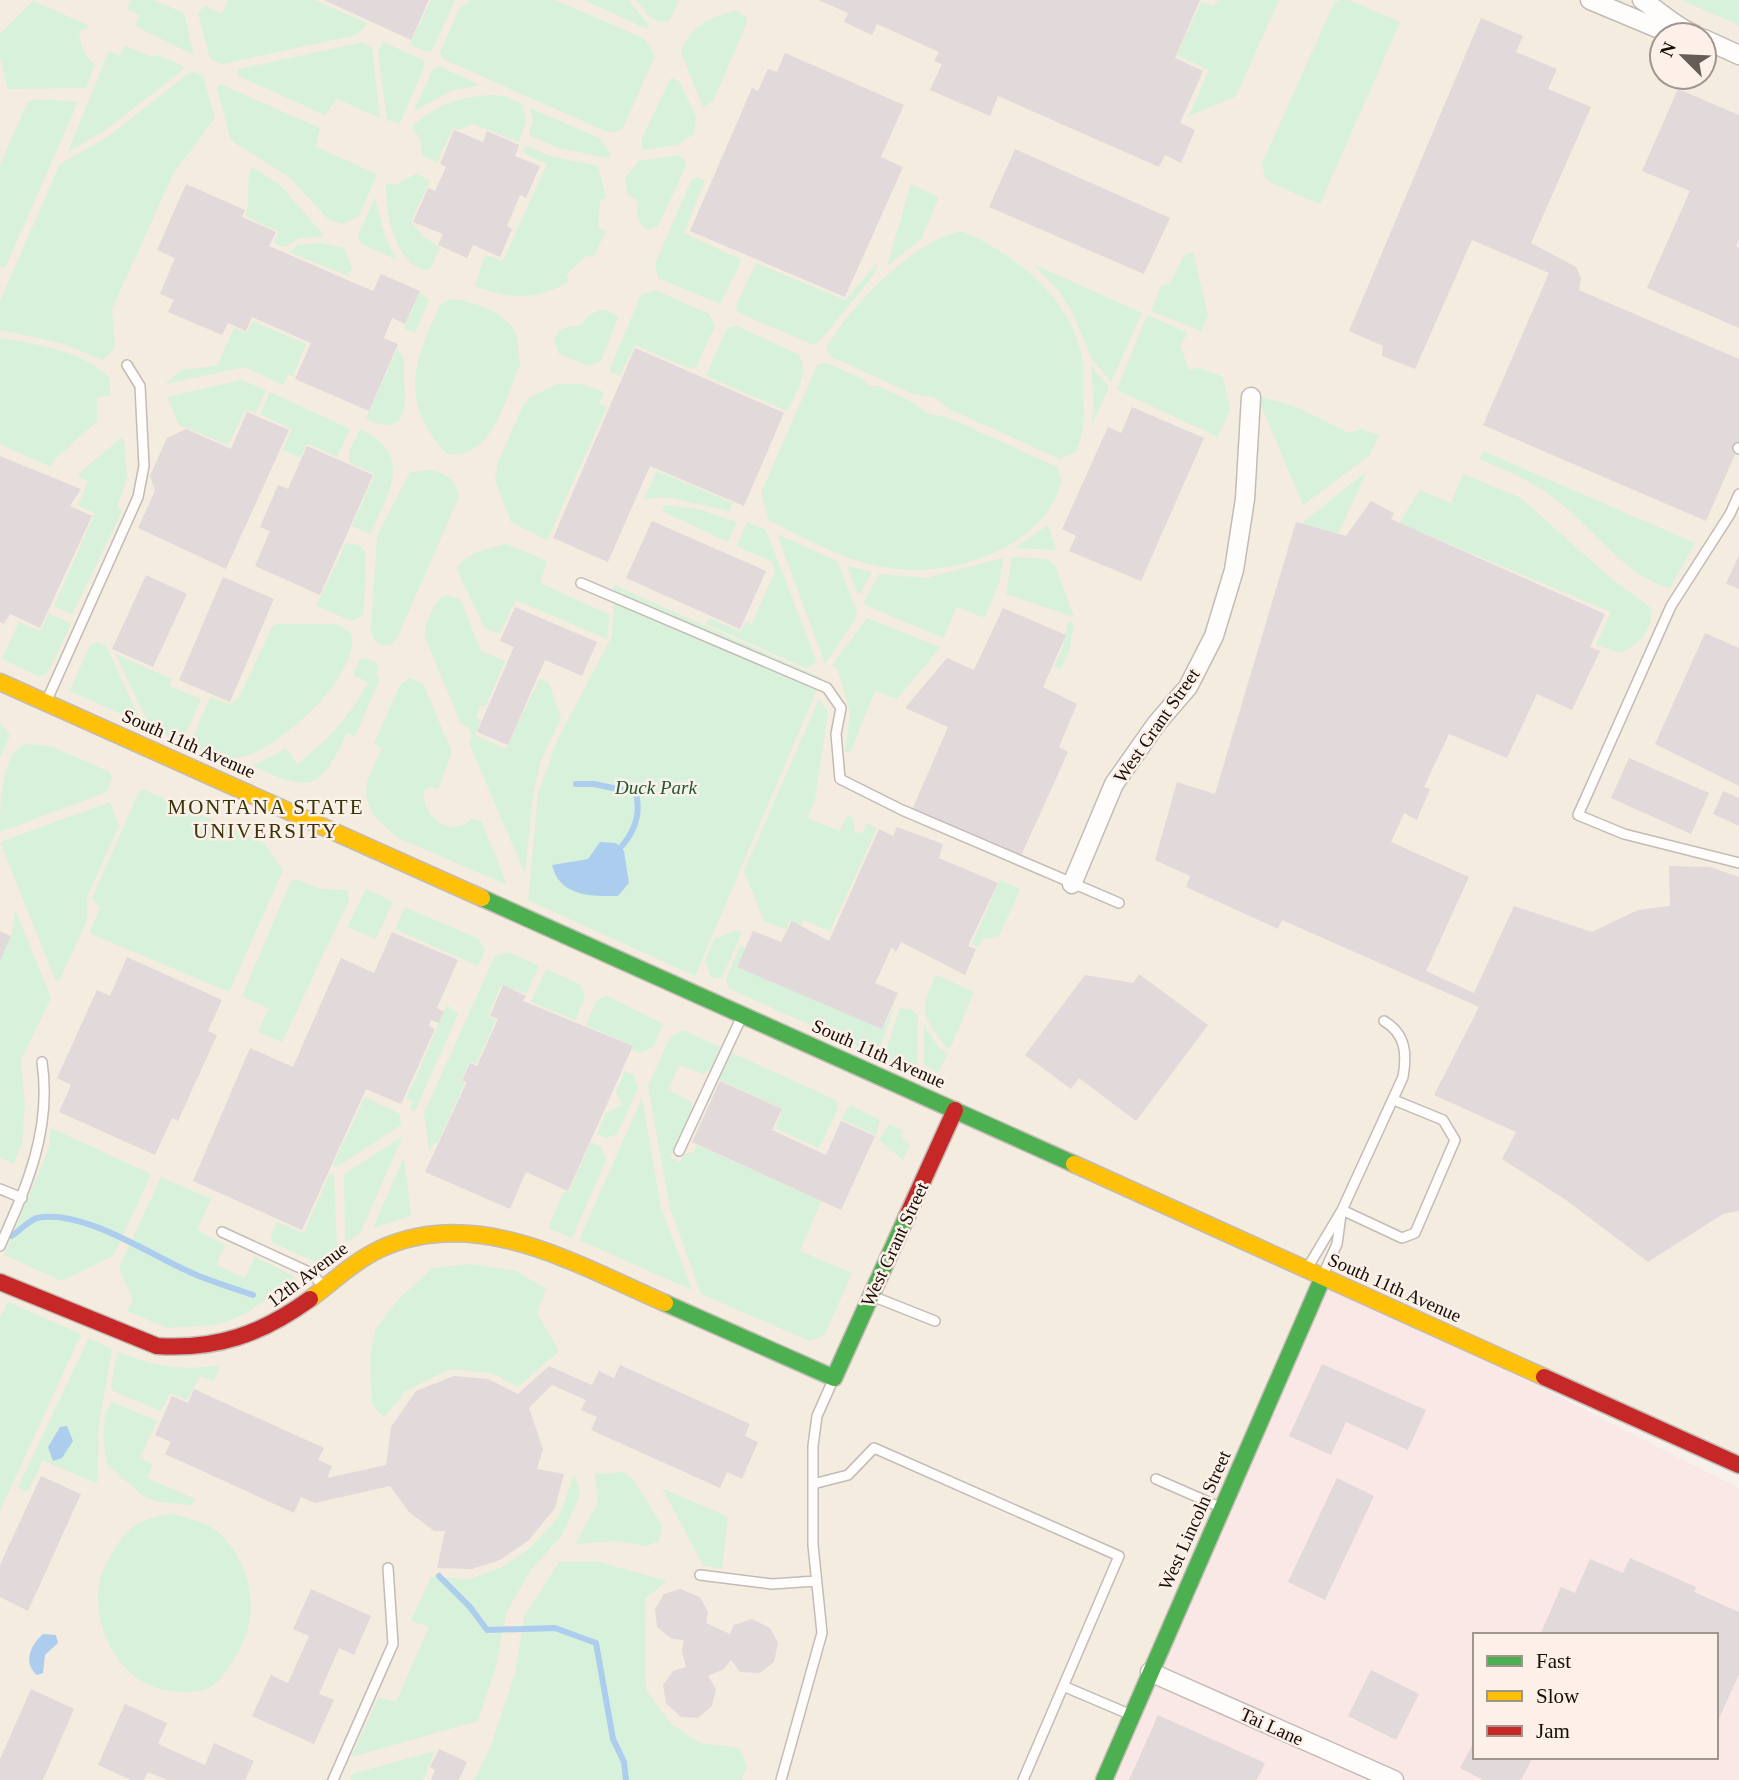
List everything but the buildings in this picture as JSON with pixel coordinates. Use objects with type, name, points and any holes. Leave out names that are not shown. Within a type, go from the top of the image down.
[{"type":"street","points":[[1590,0],[1648,24]]},
{"type":"street","points":[[1642,0],[1663,13],[1668,21]]},
{"type":"street","points":[[1718,45],[1739,55]]},
{"type":"street","name":"West Grant Street","points":[[1072,884],[1114,784],[1157,723],[1188,687],[1214,636],[1234,570],[1245,499],[1251,397]]},
{"type":"street","name":"South 11th Avenue","points":[[0,682],[743,1014],[1739,1465]]},
{"type":"street","name":"West Grant Street","points":[[834,1378],[955,1110]]},
{"type":"street","name":"12th Avenue","points":[[0,1282],[135,1339],[177,1349],[223,1346],[257,1334],[325,1288],[360,1259],[404,1241],[446,1232],[499,1236],[544,1250],[834,1378]]},
{"type":"street","name":"West Lincoln Street","points":[[1104,1780],[1323,1277]]},
{"type":"street","name":"Tai Lane","points":[[1150,1672],[1394,1780]]},
{"type":"lane","points":[[45,702],[138,497],[144,466],[140,386],[127,365]]},
{"type":"lane","points":[[1739,494],[1730,514],[1671,606],[1578,815],[1624,834],[1739,863]]},
{"type":"lane","points":[[580,583],[827,688],[841,708],[836,734],[840,779],[902,810],[1119,903]]},
{"type":"lane","points":[[679,1151],[743,1014]]},
{"type":"lane","points":[[1306,1270],[1342,1210],[1394,1100],[1406,1058],[1397,1029],[1384,1021]]},
{"type":"lane","points":[[0,1246],[22,1198],[41,1139],[46,1090],[41,1062]]},
{"type":"lane","points":[[1342,1210],[1402,1238],[1415,1234],[1455,1140],[1443,1120],[1394,1100]]},
{"type":"lane","points":[[0,1189],[22,1198]]},
{"type":"lane","points":[[1323,1277],[1337,1244],[1342,1210]]},
{"type":"lane","points":[[222,1232],[311,1273],[325,1288]]},
{"type":"lane","points":[[870,1296],[935,1321]]},
{"type":"lane","points":[[780,1780],[822,1633],[813,1545],[813,1484],[817,1416],[834,1378]]},
{"type":"lane","points":[[813,1484],[848,1475],[874,1448],[1119,1556],[1023,1780]]},
{"type":"lane","points":[[1156,1479],[1222,1508]]},
{"type":"lane","points":[[333,1780],[393,1644],[388,1568]]},
{"type":"lane","points":[[700,1575],[772,1584],[817,1581]]},
{"type":"lane","points":[[1063,1686],[1132,1715]]},
{"type":"shaded area","name":"MONTANA STATE UNIVERSITY","points":[[0,0],[1739,0],[1739,1463],[1323,1277],[1103,1780],[0,1780]]},
{"type":"shaded area","points":[[1323,1277],[1739,1488],[1739,1780],[1103,1780]]},
{"type":"green space","points":[[131,0],[153,0],[184,13],[194,55],[135,26],[140,15],[127,9]]},
{"type":"green space","points":[[228,0],[314,0],[367,23],[360,32],[352,36],[222,64],[210,59],[198,13],[205,6],[222,14]]},
{"type":"green space","points":[[431,0],[455,0],[432,50],[426,52],[410,44]]},
{"type":"green space","points":[[470,0],[555,0],[645,39],[655,56],[623,128],[616,132],[605,131],[443,59],[440,52],[460,8]]},
{"type":"green space","points":[[584,0],[628,0],[649,25],[647,29]]},
{"type":"green space","points":[[636,0],[679,0],[670,20],[659,21],[650,17]]},
{"type":"green space","points":[[1219,0],[1279,0],[1236,96],[1189,116],[1209,70],[1177,55],[1201,2],[1213,6]]},
{"type":"green space","points":[[1339,0],[1349,0],[1400,22],[1320,204],[1271,183],[1265,177],[1262,164],[1333,5]]},
{"type":"green space","points":[[1681,0],[1739,0],[1739,25]]},
{"type":"green space","points":[[33,1],[86,24],[89,29],[79,30],[80,41],[85,53],[95,65],[86,88],[8,89],[0,57],[0,34]]},
{"type":"green space","points":[[736,10],[747,18],[746,25],[713,101],[703,107],[681,52],[690,35],[702,24]]},
{"type":"green space","points":[[363,42],[372,48],[380,118],[337,99],[325,115],[236,75],[239,69]]},
{"type":"green space","points":[[383,42],[423,60],[425,65],[400,123],[387,120],[378,51]]},
{"type":"green space","points":[[125,46],[151,57],[158,55],[183,66],[183,70],[104,131],[68,152],[109,51],[120,56]]},
{"type":"green space","points":[[439,66],[480,85],[451,91],[414,111],[433,69]]},
{"type":"green space","points":[[195,72],[203,76],[215,118],[173,174],[112,309],[115,347],[103,360],[61,343],[0,330],[0,301],[60,164],[109,136],[189,73]]},
{"type":"green space","points":[[671,78],[679,81],[696,117],[694,134],[679,144],[646,150],[642,148],[642,138]]},
{"type":"green space","points":[[220,84],[320,128],[316,147],[377,174],[359,216],[344,224],[329,220],[289,177],[235,143],[230,138],[217,88]]},
{"type":"green space","points":[[491,95],[505,96],[522,104],[526,122],[519,142],[473,124],[459,130],[453,128],[437,163],[423,156],[420,139],[412,127],[430,113],[448,104]]},
{"type":"green space","points":[[35,99],[78,102],[5,268],[0,266],[0,164],[28,102]]},
{"type":"green space","points":[[530,108],[599,138],[611,154],[608,158],[558,148],[529,135],[533,120]]},
{"type":"green space","points":[[526,146],[553,157],[598,166],[606,198],[600,201],[598,228],[606,231],[593,258],[587,255],[566,275],[569,282],[544,293],[512,296],[475,286],[485,255],[503,261],[547,164],[523,153]]},
{"type":"green space","points":[[678,155],[686,161],[685,168],[658,226],[647,230],[639,220],[637,200],[627,194],[625,178],[639,161]]},
{"type":"green space","points":[[252,167],[279,184],[323,234],[322,237],[299,238],[285,247],[274,243],[279,232],[245,216]]},
{"type":"green space","points":[[416,174],[430,180],[411,222],[423,236],[440,248],[430,269],[423,270],[413,264],[398,245],[386,195],[386,184],[397,184]]},
{"type":"green space","points":[[698,177],[705,181],[684,233],[742,260],[720,304],[658,278],[655,264],[692,179]]},
{"type":"green space","points":[[911,184],[939,197],[921,239],[887,266]]},
{"type":"green space","points":[[375,198],[385,237],[397,260],[360,243],[358,235]]},
{"type":"green space","points":[[962,231],[1002,252],[1020,265],[1052,296],[1065,314],[1075,334],[1083,364],[1083,421],[1076,452],[1060,459],[951,410],[934,397],[913,394],[832,357],[826,349],[851,314],[885,277],[924,247]]},
{"type":"green space","points":[[321,243],[344,248],[352,267],[348,276],[289,252],[298,245]]},
{"type":"green space","points":[[1193,252],[1208,315],[1201,331],[1151,311],[1161,286],[1170,284],[1184,255]]},
{"type":"green space","points":[[879,261],[872,277],[819,342],[813,345],[737,312],[736,306],[756,263],[845,300]]},
{"type":"green space","points":[[1033,264],[1142,313],[1111,382],[1092,359],[1071,310],[1059,291]]},
{"type":"green space","points":[[655,290],[709,314],[715,326],[696,367],[690,369],[635,345],[620,376],[609,371],[641,295]]},
{"type":"green space","points":[[420,292],[429,300],[415,333],[404,328]]},
{"type":"green space","points":[[451,299],[481,306],[509,323],[518,341],[521,362],[496,423],[475,448],[462,454],[446,453],[421,416],[416,398],[415,381],[423,345],[440,305]]},
{"type":"green space","points":[[607,310],[618,317],[601,361],[588,366],[558,353],[554,339],[560,331],[583,324],[589,315]]},
{"type":"green space","points":[[1147,315],[1188,333],[1180,345],[1189,370],[1199,368],[1223,377],[1230,409],[1218,437],[1117,390]]},
{"type":"green space","points":[[253,321],[306,344],[293,376],[288,374],[283,385],[244,367],[165,384],[181,370],[217,366],[234,328],[247,332]]},
{"type":"green space","points":[[737,326],[798,354],[802,361],[802,375],[787,411],[706,376],[725,332],[730,327]]},
{"type":"green space","points":[[0,338],[73,355],[87,361],[110,378],[110,396],[97,397],[97,421],[54,460],[51,467],[0,444]]},
{"type":"green space","points":[[397,349],[404,358],[405,398],[400,419],[394,424],[382,424],[366,419]]},
{"type":"green space","points":[[826,363],[863,379],[869,387],[875,385],[910,401],[927,413],[949,418],[1057,467],[1062,482],[1050,508],[1033,527],[995,552],[951,567],[927,570],[905,570],[868,564],[824,548],[769,521],[761,493],[817,365]]},
{"type":"green space","points":[[1091,366],[1109,387],[1092,424],[1094,396]]},
{"type":"green space","points":[[242,380],[266,390],[256,413],[245,410],[228,445],[179,425],[167,397]]},
{"type":"green space","points":[[558,384],[582,384],[604,392],[599,403],[607,407],[547,540],[511,522],[495,480],[498,462],[522,408],[530,397]]},
{"type":"green space","points":[[270,392],[350,429],[337,457],[307,443],[300,458],[283,450],[292,429],[260,414]]},
{"type":"green space","points":[[1257,396],[1294,406],[1349,433],[1361,429],[1379,435],[1370,455],[1303,505]]},
{"type":"green space","points":[[360,429],[377,439],[387,450],[392,462],[390,489],[370,534],[352,526],[375,474],[349,462],[350,450]]},
{"type":"green space","points":[[121,438],[124,440],[127,479],[117,507],[122,511],[72,615],[54,606],[95,513],[78,505],[88,481],[77,475]]},
{"type":"green space","points":[[1483,451],[1695,543],[1670,588],[1655,583],[1627,565],[1545,491],[1479,459]]},
{"type":"green space","points":[[428,470],[449,478],[459,497],[397,638],[390,645],[381,645],[374,640],[371,632],[377,536],[410,472]]},
{"type":"green space","points":[[657,471],[733,503],[729,511],[667,497],[644,499]]},
{"type":"green space","points":[[1367,471],[1338,534],[1301,524]]},
{"type":"green space","points":[[1463,474],[1521,498],[1608,576],[1651,608],[1647,630],[1639,641],[1620,653],[1596,645],[1611,612],[1399,523],[1420,490],[1451,503]]},
{"type":"green space","points":[[664,505],[698,509],[737,522],[728,542],[662,511]]},
{"type":"green space","points":[[747,522],[766,530],[817,663],[806,668],[706,624],[709,618],[741,632],[746,621],[752,624],[775,571],[772,562],[737,546]]},
{"type":"green space","points":[[1048,525],[1056,550],[1015,548]]},
{"type":"green space","points":[[777,534],[837,561],[857,612],[856,618],[825,664]]},
{"type":"green space","points":[[346,543],[359,545],[366,553],[363,615],[352,621],[316,606]]},
{"type":"green space","points":[[507,544],[547,561],[540,583],[610,615],[607,639],[516,600],[499,634],[485,628],[457,570],[460,564],[471,556],[485,549]]},
{"type":"green space","points":[[1012,557],[1048,559],[1055,566],[1074,617],[1006,594]]},
{"type":"green space","points":[[1003,558],[1000,580],[985,618],[957,607],[943,638],[863,604],[879,574],[926,578]]},
{"type":"green space","points":[[847,566],[872,572],[860,594],[857,593]]},
{"type":"green space","name":"Duck Park","points":[[614,585],[822,678],[695,976],[528,900],[538,794],[556,743],[612,636]]},
{"type":"green space","points":[[446,595],[460,599],[481,651],[505,661],[486,706],[481,705],[476,717],[481,720],[475,735],[506,749],[540,678],[549,683],[561,718],[541,760],[533,795],[525,874],[469,743],[472,737],[468,726],[461,724],[425,637],[431,613]]},
{"type":"green space","points":[[49,613],[71,624],[48,672],[40,677],[2,659],[19,622],[40,631]]},
{"type":"green space","points":[[867,618],[940,647],[897,699],[875,691],[850,753],[845,751],[850,712],[838,670],[832,665]]},
{"type":"green space","points":[[1068,621],[1074,624],[1069,651],[1061,669],[1054,667],[1062,650]]},
{"type":"green space","points":[[277,624],[337,624],[351,633],[351,650],[344,669],[331,688],[296,725],[258,751],[242,757],[228,758],[215,756],[190,745],[210,697],[230,704],[239,698],[272,627]]},
{"type":"green space","points":[[97,642],[106,646],[140,719],[139,722],[70,691],[90,645]]},
{"type":"green space","points":[[115,654],[172,679],[169,686],[201,699],[182,742],[151,728]]},
{"type":"green space","points":[[367,658],[378,664],[376,675],[380,679],[355,736],[347,733],[338,752],[320,776],[301,783],[272,775],[253,766],[286,748],[297,764],[318,746],[346,717],[368,682],[353,675],[360,659]]},
{"type":"green space","points":[[410,678],[423,684],[452,752],[438,789],[429,787],[424,790],[427,808],[438,822],[446,826],[463,825],[471,819],[482,822],[507,885],[398,838],[371,811],[366,795],[367,781],[382,748],[374,744],[400,685]]},
{"type":"green space","points":[[819,699],[828,712],[815,800],[807,818],[839,831],[848,815],[853,818],[855,833],[864,832],[866,823],[877,828],[830,931],[804,920],[801,925],[790,921],[786,930],[764,921],[744,871]]},
{"type":"green space","points":[[0,723],[10,735],[0,758]]},
{"type":"green space","points":[[25,744],[51,746],[109,772],[112,777],[107,792],[0,832],[1,796],[6,770],[17,750]]},
{"type":"green space","points":[[144,790],[263,842],[283,870],[229,992],[89,933],[100,908],[92,898],[139,792]]},
{"type":"green space","points":[[110,802],[119,826],[87,897],[87,920],[60,979],[56,981],[0,842]]},
{"type":"green space","points":[[299,880],[320,889],[348,890],[349,900],[282,1042],[258,1032],[269,1009],[242,996],[291,881]]},
{"type":"green space","points":[[1000,880],[1020,889],[999,936],[983,939],[979,947],[972,944]]},
{"type":"green space","points":[[366,889],[393,902],[376,939],[347,927]]},
{"type":"green space","points":[[405,907],[479,939],[485,951],[478,966],[395,929]]},
{"type":"green space","points":[[15,909],[51,998],[21,1060],[25,1106],[22,1142],[14,1164],[0,1158],[0,960],[12,932]]},
{"type":"green space","points":[[737,930],[742,932],[722,978],[711,978],[705,960],[714,939]]},
{"type":"green space","points":[[740,946],[746,948],[738,967],[882,1029],[896,1003],[876,1055],[728,988],[726,979]]},
{"type":"green space","points":[[509,952],[539,966],[526,994],[501,985],[488,1016],[496,1020],[476,1064],[470,1062],[461,1081],[465,1083],[437,1144],[433,1143],[429,1152],[424,1113],[495,956]]},
{"type":"green space","points":[[546,969],[581,985],[585,998],[575,1020],[531,1002]]},
{"type":"green space","points":[[936,975],[974,992],[950,1049],[932,1027],[926,1012],[927,997]]},
{"type":"green space","points":[[607,996],[663,1024],[653,1047],[640,1053],[632,1050],[633,1046],[586,1025],[597,1000]]},
{"type":"green space","points":[[447,1005],[458,1014],[415,1111],[410,1109],[413,1102],[406,1099]]},
{"type":"green space","points":[[900,1008],[911,1009],[918,1016],[917,1064],[912,1071],[885,1059],[884,1055]]},
{"type":"green space","points":[[924,1025],[940,1049],[948,1054],[938,1073],[924,1065]]},
{"type":"green space","points":[[683,1030],[720,1047],[712,1067],[704,1074],[679,1065],[668,1090],[690,1101],[692,1109],[670,1157],[680,1162],[684,1154],[694,1152],[697,1145],[821,1201],[800,1251],[852,1273],[825,1334],[810,1341],[701,1294],[670,1208],[648,1086],[670,1037]]},
{"type":"green space","points":[[730,1052],[836,1100],[838,1108],[819,1148],[775,1128],[783,1109],[718,1079]]},
{"type":"green space","points":[[625,1071],[634,1075],[638,1088],[617,1134],[606,1138],[597,1134],[606,1113],[622,1105],[616,1092]]},
{"type":"green space","points":[[365,1097],[400,1114],[401,1125],[337,1167],[333,1165]]},
{"type":"green space","points":[[642,1098],[661,1208],[692,1290],[579,1240]]},
{"type":"green space","points":[[850,1105],[880,1120],[876,1135],[841,1119]]},
{"type":"green space","points":[[889,1124],[903,1130],[901,1137],[910,1145],[903,1160],[879,1140]]},
{"type":"green space","points":[[51,1128],[151,1174],[113,1256],[62,1281],[4,1255],[49,1148]]},
{"type":"green space","points":[[403,1136],[360,1233],[345,1243],[344,1174]]},
{"type":"green space","points":[[591,1142],[601,1147],[606,1160],[572,1238],[548,1228],[564,1191],[569,1192]]},
{"type":"green space","points":[[404,1157],[411,1216],[373,1228]]},
{"type":"green space","points":[[330,1173],[334,1175],[337,1248],[316,1262],[273,1243],[271,1237],[277,1222],[304,1233]]},
{"type":"green space","points":[[161,1177],[211,1199],[197,1230],[225,1245],[216,1265],[245,1278],[255,1257],[295,1277],[247,1313],[216,1325],[167,1328],[127,1311],[133,1300],[119,1268]]},
{"type":"green space","points":[[470,1264],[516,1271],[546,1289],[537,1313],[559,1351],[518,1387],[492,1373],[450,1369],[405,1391],[384,1418],[372,1404],[370,1356],[376,1328],[398,1300],[432,1268]]},
{"type":"green space","points":[[8,1302],[81,1334],[0,1511],[0,1317]]},
{"type":"green space","points":[[89,1338],[112,1349],[99,1423],[97,1483],[43,1461],[27,1492],[18,1487]]},
{"type":"green space","points":[[118,1351],[143,1361],[168,1366],[193,1368],[220,1365],[214,1381],[200,1376],[187,1400],[170,1393],[161,1411],[113,1391],[111,1386]]},
{"type":"green space","points":[[112,1402],[157,1421],[140,1458],[153,1465],[147,1478],[195,1499],[192,1505],[158,1502],[143,1496],[108,1465],[104,1423]]},
{"type":"green space","points":[[624,1472],[633,1479],[662,1526],[659,1541],[647,1546],[616,1541],[575,1544],[598,1503],[595,1474]]},
{"type":"green space","points":[[573,1477],[578,1483],[580,1495],[562,1535],[530,1571],[506,1613],[496,1666],[478,1721],[351,1757],[379,1697],[396,1702],[429,1627],[411,1621],[431,1577],[470,1579],[502,1567],[530,1548],[559,1517]]},
{"type":"green space","points":[[662,1488],[728,1517],[722,1569],[703,1565]]},
{"type":"green space","points":[[172,1514],[204,1523],[220,1534],[239,1558],[249,1587],[250,1617],[241,1646],[219,1680],[201,1691],[172,1691],[155,1687],[126,1668],[114,1654],[106,1638],[98,1603],[104,1567],[118,1543],[130,1530],[144,1521]]},
{"type":"green space","points":[[559,1562],[599,1562],[667,1581],[645,1599],[646,1690],[671,1724],[700,1743],[739,1748],[747,1766],[742,1780],[474,1780],[490,1748],[515,1674],[524,1617]]},
{"type":"green space","points":[[435,1751],[423,1780],[350,1780],[352,1774]]},
{"type":"water","points":[[600,842],[616,843],[624,851],[629,883],[618,896],[587,895],[569,889],[556,876],[552,865],[588,859]]},
{"type":"water","points":[[67,1426],[73,1441],[62,1458],[53,1461],[48,1447],[60,1427]]},
{"type":"water","points":[[43,1634],[56,1635],[58,1643],[45,1655],[43,1673],[37,1675],[32,1670],[29,1659],[35,1643]]},
{"type":"waterway","points":[[576,784],[594,784],[636,793],[636,822],[630,836],[620,848]]},
{"type":"waterway","points":[[11,1236],[37,1218],[75,1220],[116,1235],[200,1276],[253,1295]]},
{"type":"waterway","points":[[439,1576],[470,1607],[487,1630],[555,1628],[596,1643],[613,1739],[624,1762],[626,1780]]},
{"type":"traffic: fast","points":[[482,898],[1074,1164]]},
{"type":"traffic: fast","points":[[665,1303],[834,1378],[907,1216]]},
{"type":"traffic: fast","points":[[1104,1780],[1323,1277]]},
{"type":"traffic: slow","points":[[0,682],[482,898]]},
{"type":"traffic: slow","points":[[1074,1164],[1544,1377]]},
{"type":"traffic: slow","points":[[310,1299],[352,1266],[380,1249],[416,1237],[453,1233],[490,1236],[526,1245],[562,1257],[665,1303]]},
{"type":"traffic: jam","points":[[907,1216],[955,1110]]},
{"type":"traffic: jam","points":[[0,1282],[157,1346],[199,1345],[238,1337],[274,1322],[310,1299]]},
{"type":"traffic: jam","points":[[1544,1377],[1739,1465]]},
{"type":"district","name":"MONTANA STATE UNIVERSITY","points":[[266,819]]}]
